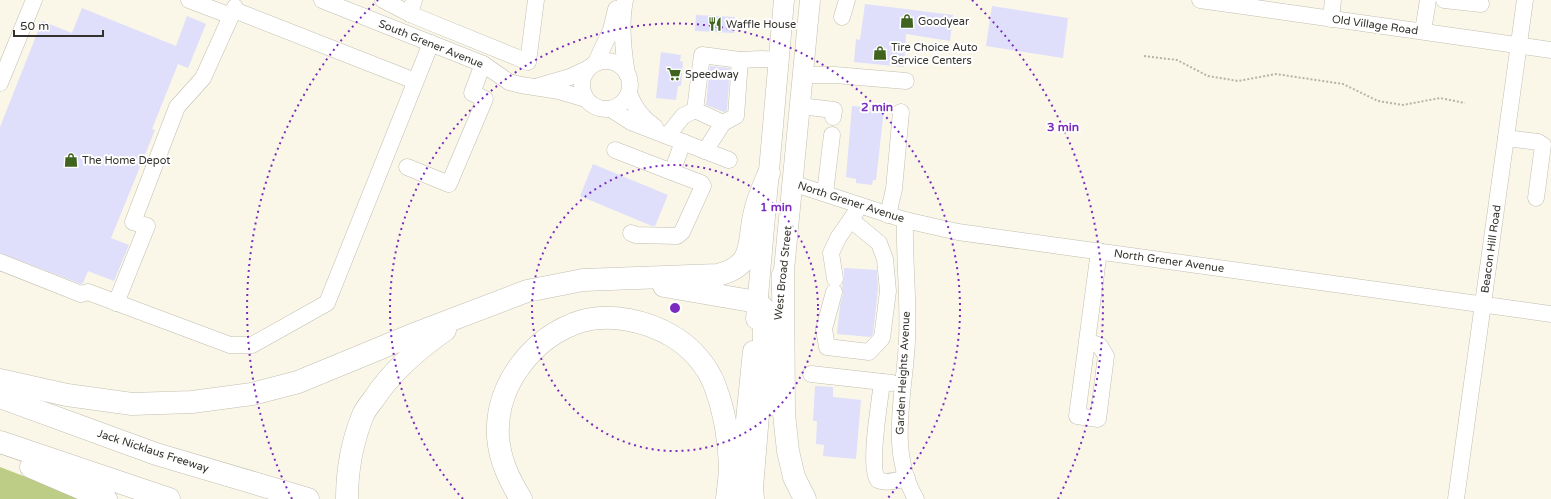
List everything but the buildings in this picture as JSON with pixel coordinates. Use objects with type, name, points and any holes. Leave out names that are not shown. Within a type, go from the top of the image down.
[{"type":"highway","points":[[0,380],[67,395],[132,404],[192,402],[252,394],[298,382],[527,291],[583,280],[718,275],[737,268],[745,258],[749,248],[755,210],[769,173]]},
{"type":"highway","points":[[783,275],[784,414],[788,451],[794,477],[804,499]]},
{"type":"highway","points":[[622,279],[757,302],[764,309],[752,488],[753,499]]},
{"type":"highway","points":[[347,499],[347,476],[353,445],[363,414],[384,383],[407,359],[424,344],[469,313]]},
{"type":"highway","points":[[521,499],[510,481],[502,460],[498,436],[501,409],[504,396],[511,379],[521,364],[548,337],[565,327],[584,321],[603,319],[623,319],[643,323],[662,330],[679,340],[696,354],[715,385],[724,416],[730,466],[728,499]]},
{"type":"highway","name":"Jack Nicklaus Freeway","points":[[0,398],[156,454],[308,499]]},
{"type":"highway","points":[[0,442],[169,499]]},
{"type":"highway","points":[[0,455],[61,479],[106,499]]},
{"type":"main road","name":"West Broad Street","points":[[738,499],[784,0]]},
{"type":"main road","name":"West Broad Street","points":[[759,499],[810,0]]},
{"type":"street","points":[[0,83],[34,0]]},
{"type":"street","points":[[189,0],[234,9],[416,81]]},
{"type":"street","name":"South Grener Avenue","points":[[322,0],[484,64],[509,82],[577,95],[586,99]]},
{"type":"street","points":[[383,0],[412,7],[528,62],[536,0]]},
{"type":"street","points":[[619,0],[614,13],[611,30],[592,66],[582,80],[582,88],[586,99],[595,107],[602,109],[611,109],[618,106],[625,100],[629,93],[630,85],[627,74],[622,27],[625,0]]},
{"type":"street","points":[[842,17],[847,0]]},
{"type":"street","name":"Old Village Road","points":[[1200,0],[1551,50]]},
{"type":"street","points":[[1331,19],[1333,0]]},
{"type":"street","points":[[1423,31],[1428,0]]},
{"type":"street","points":[[1444,0],[1481,4]]},
{"type":"street","name":"Beacon Hill Road","points":[[1456,499],[1525,0]]},
{"type":"street","points":[[116,303],[147,226],[133,222],[176,107],[203,78],[234,9]]},
{"type":"street","points":[[0,262],[81,294],[88,292],[230,345],[252,345],[327,303],[430,43]]},
{"type":"street","points":[[695,110],[702,55],[740,60],[779,60]]},
{"type":"street","points":[[592,66],[603,60],[611,61],[618,64],[627,74]]},
{"type":"street","points":[[705,151],[723,123],[736,116],[740,60]]},
{"type":"street","points":[[407,167],[449,184],[485,99],[472,93],[484,64]]},
{"type":"street","name":"South Grener Avenue","points":[[538,87],[570,77],[592,66]]},
{"type":"street","points":[[803,75],[835,75],[906,81]]},
{"type":"street","points":[[629,93],[632,103],[640,114],[668,135]]},
{"type":"street","points":[[800,106],[834,110],[833,117]]},
{"type":"street","points":[[611,109],[632,122],[729,160]]},
{"type":"street","points":[[695,110],[723,123]]},
{"type":"street","points":[[668,135],[683,116],[695,110]]},
{"type":"street","points":[[888,215],[894,189],[901,112]]},
{"type":"street","points":[[825,193],[832,136]]},
{"type":"street","points":[[1506,138],[1538,142],[1543,145],[1536,198]]},
{"type":"street","points":[[672,172],[684,142]]},
{"type":"street","points":[[616,150],[703,184],[682,232],[677,236],[636,235],[631,233]]},
{"type":"street","name":"North Grener Avenue","points":[[792,183],[904,220],[958,232],[1551,314]]},
{"type":"street","points":[[851,220],[879,243],[885,259],[888,291],[882,338],[869,352],[827,347],[824,329],[834,286],[831,253],[838,238],[860,205]]},
{"type":"street","name":"Garden Heights Avenue","points":[[904,220],[907,339],[900,416],[900,448],[907,478],[916,499]]},
{"type":"street","points":[[1088,341],[1099,251]]},
{"type":"street","points":[[882,338],[907,339]]},
{"type":"street","points":[[811,374],[903,384]]},
{"type":"street","points":[[882,382],[874,456],[874,472],[878,480],[883,482],[907,478]]},
{"type":"path","points":[[1144,56],[1177,60],[1208,76],[1238,81],[1276,74],[1343,84],[1378,102],[1403,105],[1440,98],[1465,103]]},
{"type":"green space","points":[[0,467],[83,499],[0,499]]},
{"type":"place","name":"Goodyear","points":[[907,21]]},
{"type":"place","name":"Waffle House","points":[[715,24]]},
{"type":"place","name":"Tire Choice Auto Service Centers","points":[[880,53]]},
{"type":"place","name":"Speedway","points":[[674,74]]},
{"type":"place","name":"The Home Depot","points":[[71,160]]}]
